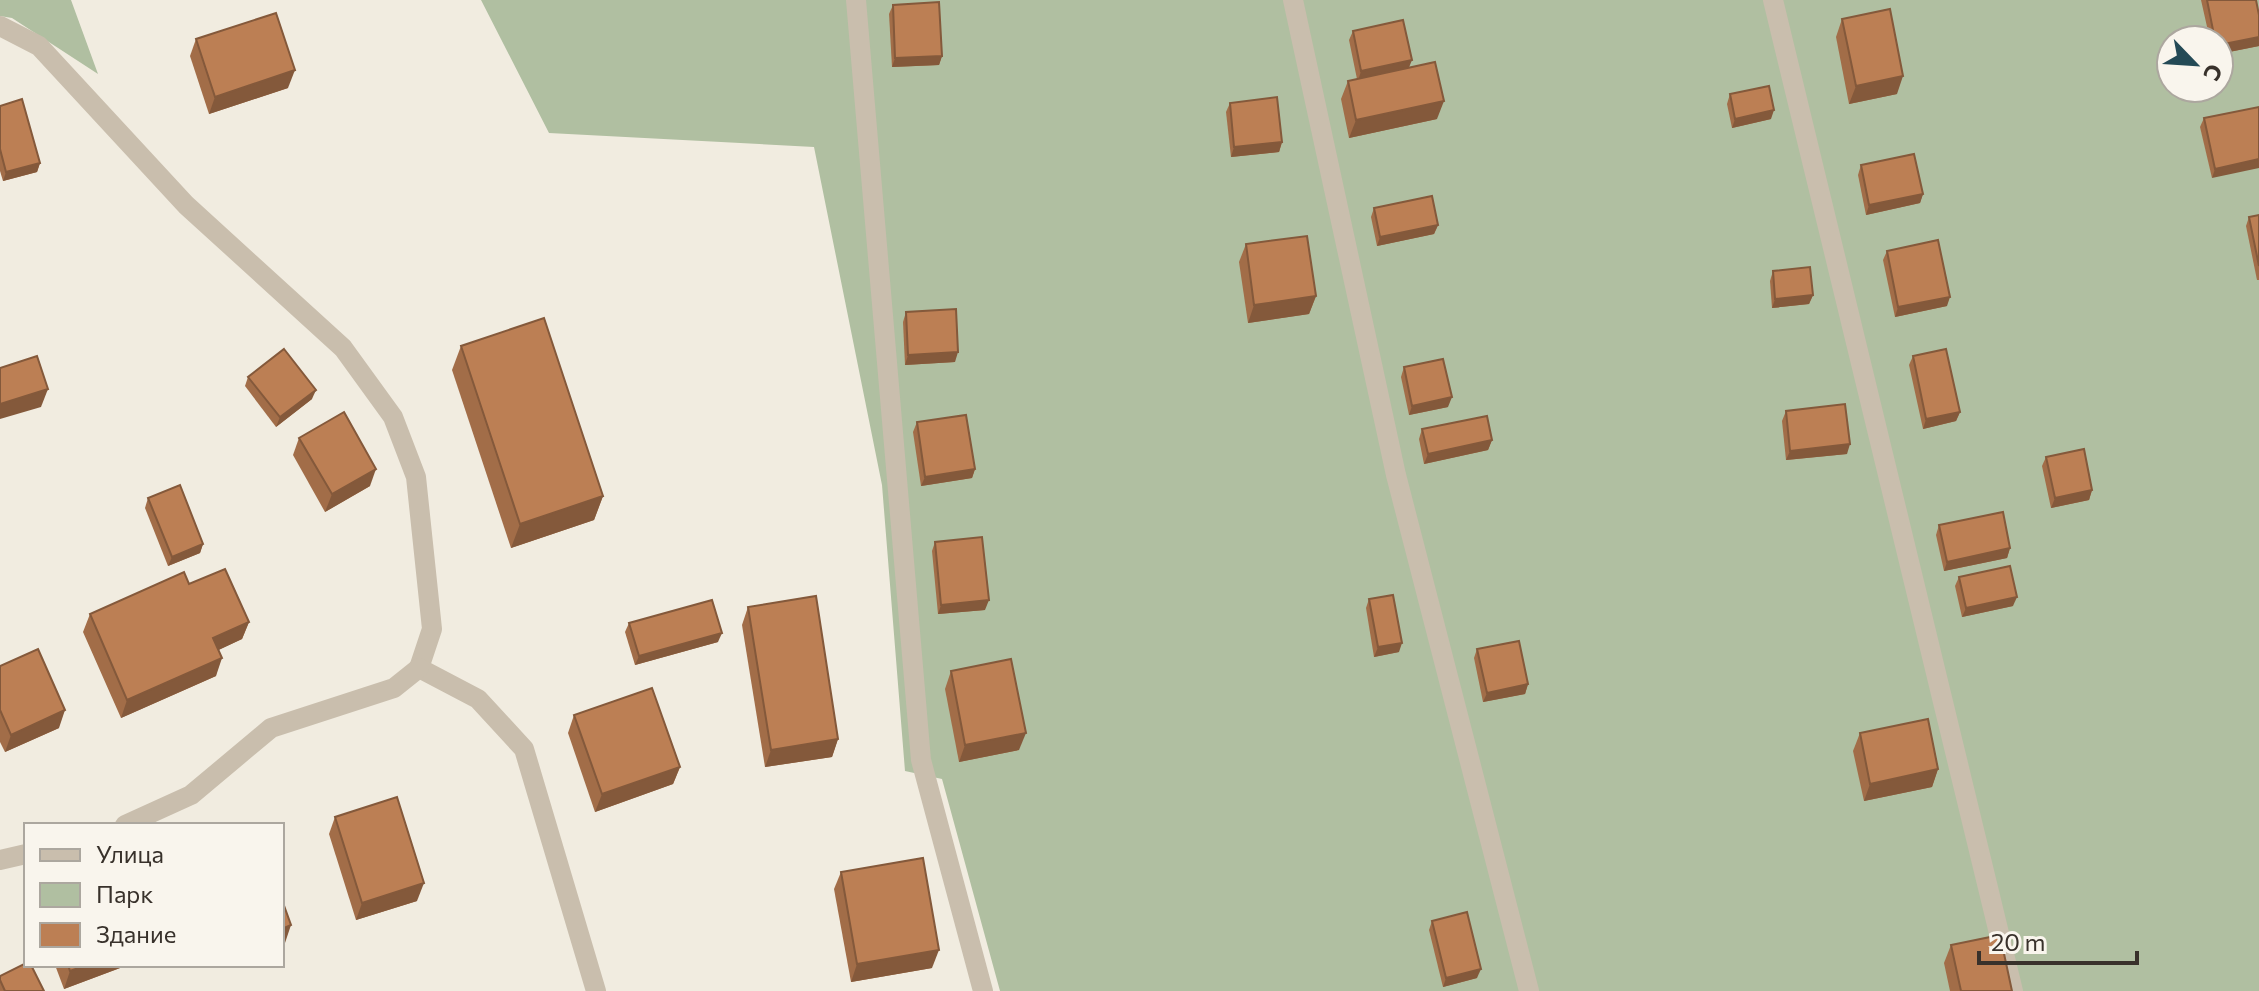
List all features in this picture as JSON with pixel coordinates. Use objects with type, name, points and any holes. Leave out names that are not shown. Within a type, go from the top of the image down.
[{"type":"street","points":[[856,0],[921,760],[983,991]]},
{"type":"street","points":[[1293,0],[1396,475],[1529,991]]},
{"type":"street","points":[[1773,0],[2013,991]]},
{"type":"street","points":[[0,26],[39,46],[186,205],[343,348],[393,417],[416,477],[432,629],[419,668],[394,688],[271,728],[191,795],[129,823]]},
{"type":"street","points":[[419,668],[478,699],[524,749],[596,991]]},
{"type":"street","points":[[0,860],[24,854]]},
{"type":"green space","points":[[0,0],[71,0],[98,74],[12,18],[0,16]]},
{"type":"green space","points":[[481,0],[2259,0],[2259,991],[1000,991],[942,779],[905,771],[882,485],[814,147],[549,133]]},
{"type":"building","points":[[2207,0],[2256,0],[2259,37],[2235,42],[2235,24],[2212,24]]},
{"type":"building","points":[[939,2],[942,56],[895,58],[893,5]]},
{"type":"building","points":[[1890,9],[1903,76],[1856,86],[1842,19]]},
{"type":"building","points":[[276,13],[295,70],[215,97],[196,39]]},
{"type":"building","points":[[1403,20],[1412,60],[1361,71],[1353,31]]},
{"type":"building","points":[[1435,62],[1444,101],[1356,120],[1348,81]]},
{"type":"building","points":[[1769,86],[1774,110],[1735,119],[1730,94]]},
{"type":"building","points":[[1277,97],[1282,142],[1234,147],[1230,103]]},
{"type":"building","points":[[22,99],[40,163],[6,172],[0,149],[0,106]]},
{"type":"building","points":[[2259,107],[2259,159],[2215,169],[2204,118]]},
{"type":"building","points":[[1914,154],[1923,194],[1869,205],[1861,165]]},
{"type":"building","points":[[1432,196],[1438,225],[1380,237],[1374,208]]},
{"type":"building","points":[[2259,215],[2259,266],[2249,217]]},
{"type":"building","points":[[1307,236],[1316,296],[1254,305],[1246,244]]},
{"type":"building","points":[[1938,240],[1950,297],[1898,307],[1887,251]]},
{"type":"building","points":[[1810,267],[1813,295],[1775,299],[1773,271]]},
{"type":"building","points":[[956,309],[958,352],[908,355],[906,312]]},
{"type":"building","points":[[544,318],[603,496],[520,524],[461,346]]},
{"type":"building","points":[[284,349],[316,390],[280,417],[248,377]]},
{"type":"building","points":[[1946,349],[1960,412],[1926,419],[1913,356]]},
{"type":"building","points":[[37,356],[48,389],[0,404],[0,368]]},
{"type":"building","points":[[1443,359],[1452,397],[1412,406],[1404,367]]},
{"type":"building","points":[[1845,404],[1850,444],[1790,451],[1786,411]]},
{"type":"building","points":[[344,412],[376,469],[332,494],[299,438]]},
{"type":"building","points":[[966,415],[975,469],[925,477],[917,422]]},
{"type":"building","points":[[1487,416],[1492,440],[1428,454],[1422,429]]},
{"type":"building","points":[[2084,449],[2092,490],[2055,498],[2046,457]]},
{"type":"building","points":[[180,485],[203,544],[172,557],[148,498]]},
{"type":"building","points":[[2003,512],[2010,548],[1947,562],[1939,525]]},
{"type":"building","points":[[982,537],[989,600],[941,605],[935,542]]},
{"type":"building","points":[[2010,566],[2017,597],[1966,608],[1959,577]]},
{"type":"building","points":[[225,569],[249,622],[213,638],[222,658],[127,700],[90,614],[184,572],[189,584]]},
{"type":"building","points":[[1393,595],[1402,643],[1378,647],[1369,599]]},
{"type":"building","points":[[816,596],[838,739],[771,750],[748,607]]},
{"type":"building","points":[[712,600],[722,633],[639,656],[629,623]]},
{"type":"building","points":[[1519,641],[1528,684],[1487,693],[1477,649]]},
{"type":"building","points":[[38,649],[65,710],[11,735],[0,710],[0,666]]},
{"type":"building","points":[[1011,659],[1026,733],[965,745],[951,671]]},
{"type":"building","points":[[652,688],[680,767],[602,794],[574,715]]},
{"type":"building","points":[[1928,719],[1938,769],[1870,784],[1860,733]]},
{"type":"building","points":[[397,797],[424,883],[362,903],[335,817]]},
{"type":"building","points":[[923,858],[939,950],[857,964],[841,872]]},
{"type":"building","points":[[284,906],[291,925],[284,928]]},
{"type":"building","points":[[1467,912],[1481,969],[1446,978],[1432,921]]},
{"type":"building","points":[[2000,935],[2012,991],[1961,991],[1951,945]]},
{"type":"building","points":[[24,964],[24,967],[32,967],[44,991],[5,991],[0,976]]}]
